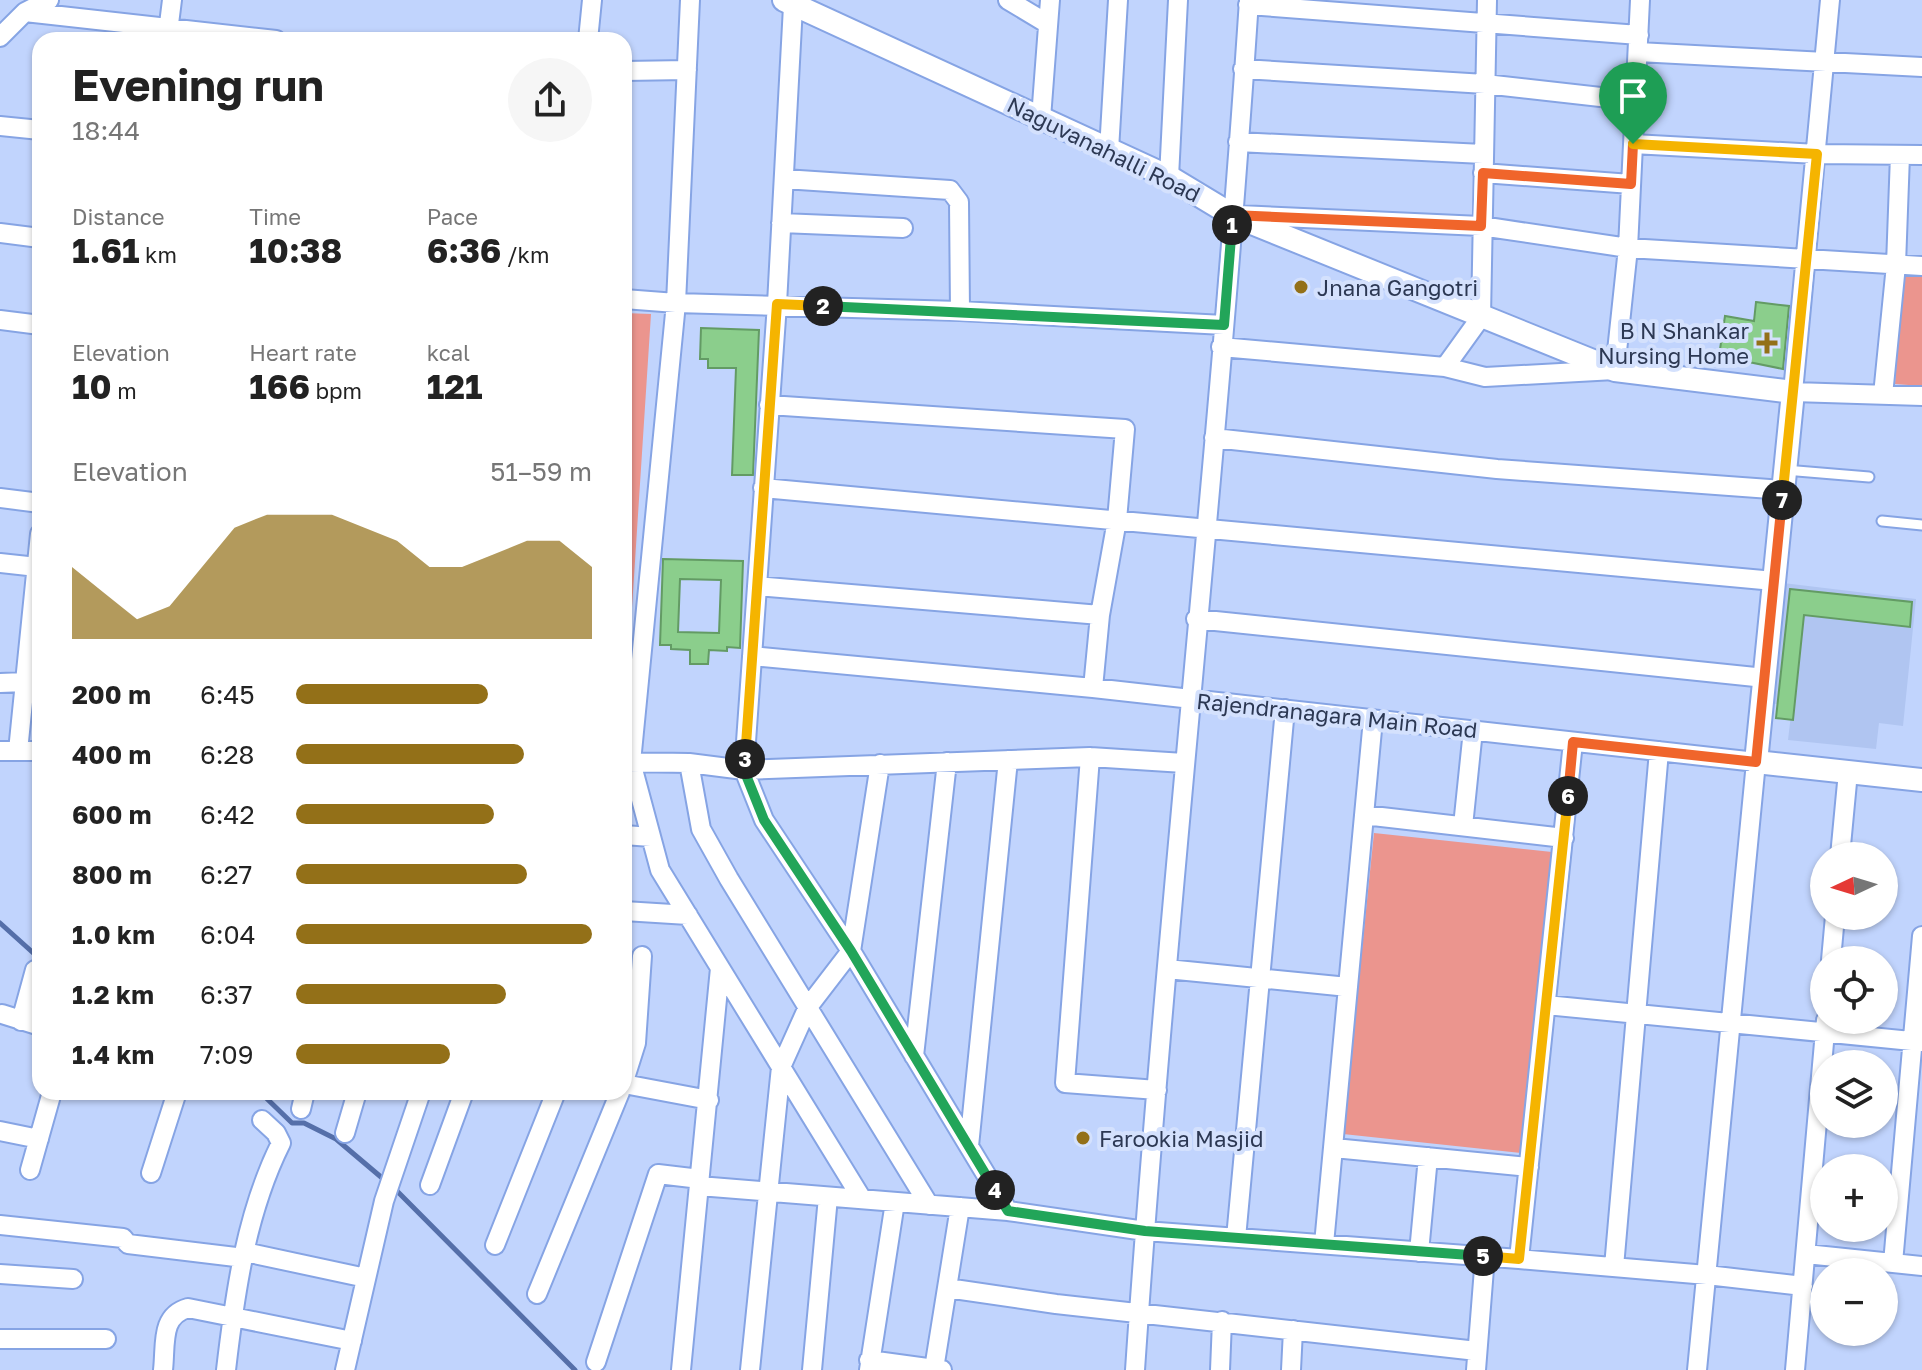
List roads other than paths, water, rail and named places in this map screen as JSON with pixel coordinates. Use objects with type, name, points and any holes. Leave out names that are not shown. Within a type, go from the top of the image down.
[{"type":"street","points":[[0,37],[25,12],[49,0]]},
{"type":"street","points":[[168,32],[172,0]]},
{"type":"street","points":[[589,32],[592,0]]},
{"type":"street","points":[[632,715],[676,303],[690,0]]},
{"type":"street","points":[[1008,0],[1048,24]]},
{"type":"street","points":[[1041,118],[1050,0]]},
{"type":"street","points":[[1109,150],[1118,0]]},
{"type":"street","points":[[1169,177],[1178,0]]},
{"type":"street","points":[[1445,367],[1481,317],[1487,0]]},
{"type":"street","points":[[1221,347],[1445,367],[1485,377],[1615,370],[1628,248],[1640,0]]},
{"type":"street","points":[[1697,1370],[1830,0]]},
{"type":"street","points":[[1135,1370],[1249,2],[1487,24],[1826,64],[1922,67]]},
{"type":"street","points":[[788,3],[784,179],[777,304],[744,770],[764,820],[851,951],[1008,1211]]},
{"type":"street","name":"Naguvanahalli Road","points":[[788,3],[889,46],[1169,177],[1232,215],[1615,370],[1793,392]]},
{"type":"street","points":[[25,12],[155,32]]},
{"type":"street","points":[[1243,69],[1485,84],[1636,101]]},
{"type":"street","points":[[632,71],[687,70]]},
{"type":"street","points":[[0,126],[32,129]]},
{"type":"street","points":[[1238,142],[1483,164],[1631,184]]},
{"type":"street","points":[[1633,144],[1817,154],[1922,155]]},
{"type":"street","points":[[1883,395],[1896,265],[1900,155]]},
{"type":"street","points":[[784,179],[950,190],[959,202],[960,311]]},
{"type":"street","points":[[1232,215],[1481,226],[1628,248],[1922,266]]},
{"type":"street","points":[[781,223],[903,228]]},
{"type":"street","points":[[0,233],[32,237]]},
{"type":"street","points":[[632,300],[960,311],[1224,325]]},
{"type":"street","points":[[0,320],[32,324]]},
{"type":"street","points":[[1793,392],[1922,396]]},
{"type":"street","points":[[769,405],[1125,429],[1117,520],[1100,615],[1093,688]]},
{"type":"street","points":[[1214,438],[1497,469],[1784,480]]},
{"type":"street","points":[[763,488],[1774,581]]},
{"type":"street","points":[[0,498],[32,502]]},
{"type":"street","points":[[0,563],[32,566]]},
{"type":"street","points":[[757,586],[1100,615]]},
{"type":"street","points":[[32,615],[25,682],[9,751],[32,751]]},
{"type":"street","points":[[1196,619],[1765,678]]},
{"type":"street","name":"Rajendranagara Main Road","points":[[752,656],[1093,688],[1922,780]]},
{"type":"street","points":[[0,683],[25,682]]},
{"type":"street","points":[[1236,1238],[1285,709]]},
{"type":"street","points":[[1324,1244],[1373,719]]},
{"type":"street","points":[[1463,826],[1473,730]]},
{"type":"street","points":[[1519,1259],[1573,742]]},
{"type":"street","points":[[1614,1267],[1659,751]]},
{"type":"street","points":[[632,762],[689,763],[744,770],[1090,757],[1184,763]]},
{"type":"street","points":[[1090,757],[1065,1083],[1157,1090]]},
{"type":"street","points":[[969,1146],[1008,760]]},
{"type":"street","points":[[914,1056],[947,762]]},
{"type":"street","points":[[689,763],[701,829],[929,1205]]},
{"type":"street","points":[[750,1370],[781,1067],[808,1007],[851,951],[880,764]]},
{"type":"street","points":[[1841,842],[1848,772]]},
{"type":"street","points":[[632,778],[660,870],[862,1199]]},
{"type":"street","points":[[1364,815],[1564,838]]},
{"type":"street","points":[[632,836],[651,837]]},
{"type":"street","points":[[632,912],[688,915]]},
{"type":"street","points":[[1894,1258],[1917,1042],[1922,936]]},
{"type":"street","points":[[632,1056],[636,1043],[642,956]]},
{"type":"street","points":[[681,1370],[720,968]]},
{"type":"street","points":[[1167,969],[1348,987]]},
{"type":"street","points":[[21,1021],[32,981]]},
{"type":"street","points":[[1546,1005],[1731,1024],[1810,1027]]},
{"type":"street","points":[[2,1014],[32,1024]]},
{"type":"street","points":[[1795,1370],[1824,1034]]},
{"type":"street","points":[[1868,1034],[1917,1042]]},
{"type":"street","points":[[632,1084],[709,1100]]},
{"type":"street","points":[[30,1170],[50,1100]]},
{"type":"street","points":[[151,1173],[174,1100]]},
{"type":"street","points":[[345,1133],[355,1100]]},
{"type":"street","points":[[345,1370],[384,1201],[418,1100]]},
{"type":"street","points":[[430,1185],[461,1100]]},
{"type":"street","points":[[495,1245],[553,1100]]},
{"type":"street","points":[[537,1294],[617,1100]]},
{"type":"street","points":[[226,1370],[232,1315],[244,1255],[264,1176],[281,1143],[276,1133],[262,1120]]},
{"type":"street","points":[[0,1131],[39,1139]]},
{"type":"street","points":[[1334,1148],[1529,1167]]},
{"type":"street","points":[[1419,1252],[1428,1157]]},
{"type":"street","points":[[596,1362],[658,1174],[767,1192],[1008,1211],[1145,1231],[1485,1256],[1803,1286]]},
{"type":"street","points":[[812,1370],[828,1197]]},
{"type":"street","points":[[895,1202],[869,1365],[938,1369],[960,1207]]},
{"type":"street","points":[[0,1225],[123,1238],[128,1244],[244,1255],[366,1278]]},
{"type":"street","points":[[1806,1254],[1845,1258]]},
{"type":"street","points":[[1476,1370],[1485,1256]]},
{"type":"street","points":[[1898,1264],[1922,1266]]},
{"type":"street","points":[[0,1274],[73,1279]]},
{"type":"street","points":[[947,1288],[1056,1304],[1477,1351]]},
{"type":"street","points":[[163,1370],[168,1320],[176,1311],[188,1308],[352,1341]]},
{"type":"street","points":[[1220,1370],[1222,1321]]},
{"type":"street","points":[[1291,1370],[1293,1330]]},
{"type":"street","points":[[0,1339],[106,1339]]},
{"type":"lane","points":[[1784,480],[1869,477]]},
{"type":"lane","points":[[1882,521],[1922,525]]},
{"type":"waterway","points":[[0,923],[32,952]]},
{"type":"waterway","points":[[268,1100],[292,1123],[304,1123],[336,1139],[394,1188],[575,1370]]},
{"type":"place","name":"Jnana Gangotri","points":[[1301,287]]},
{"type":"place","name":"B N Shankar Nursing Home","points":[[1767,343]]},
{"type":"place","name":"Farookia Masjid","points":[[1083,1138]]}]
